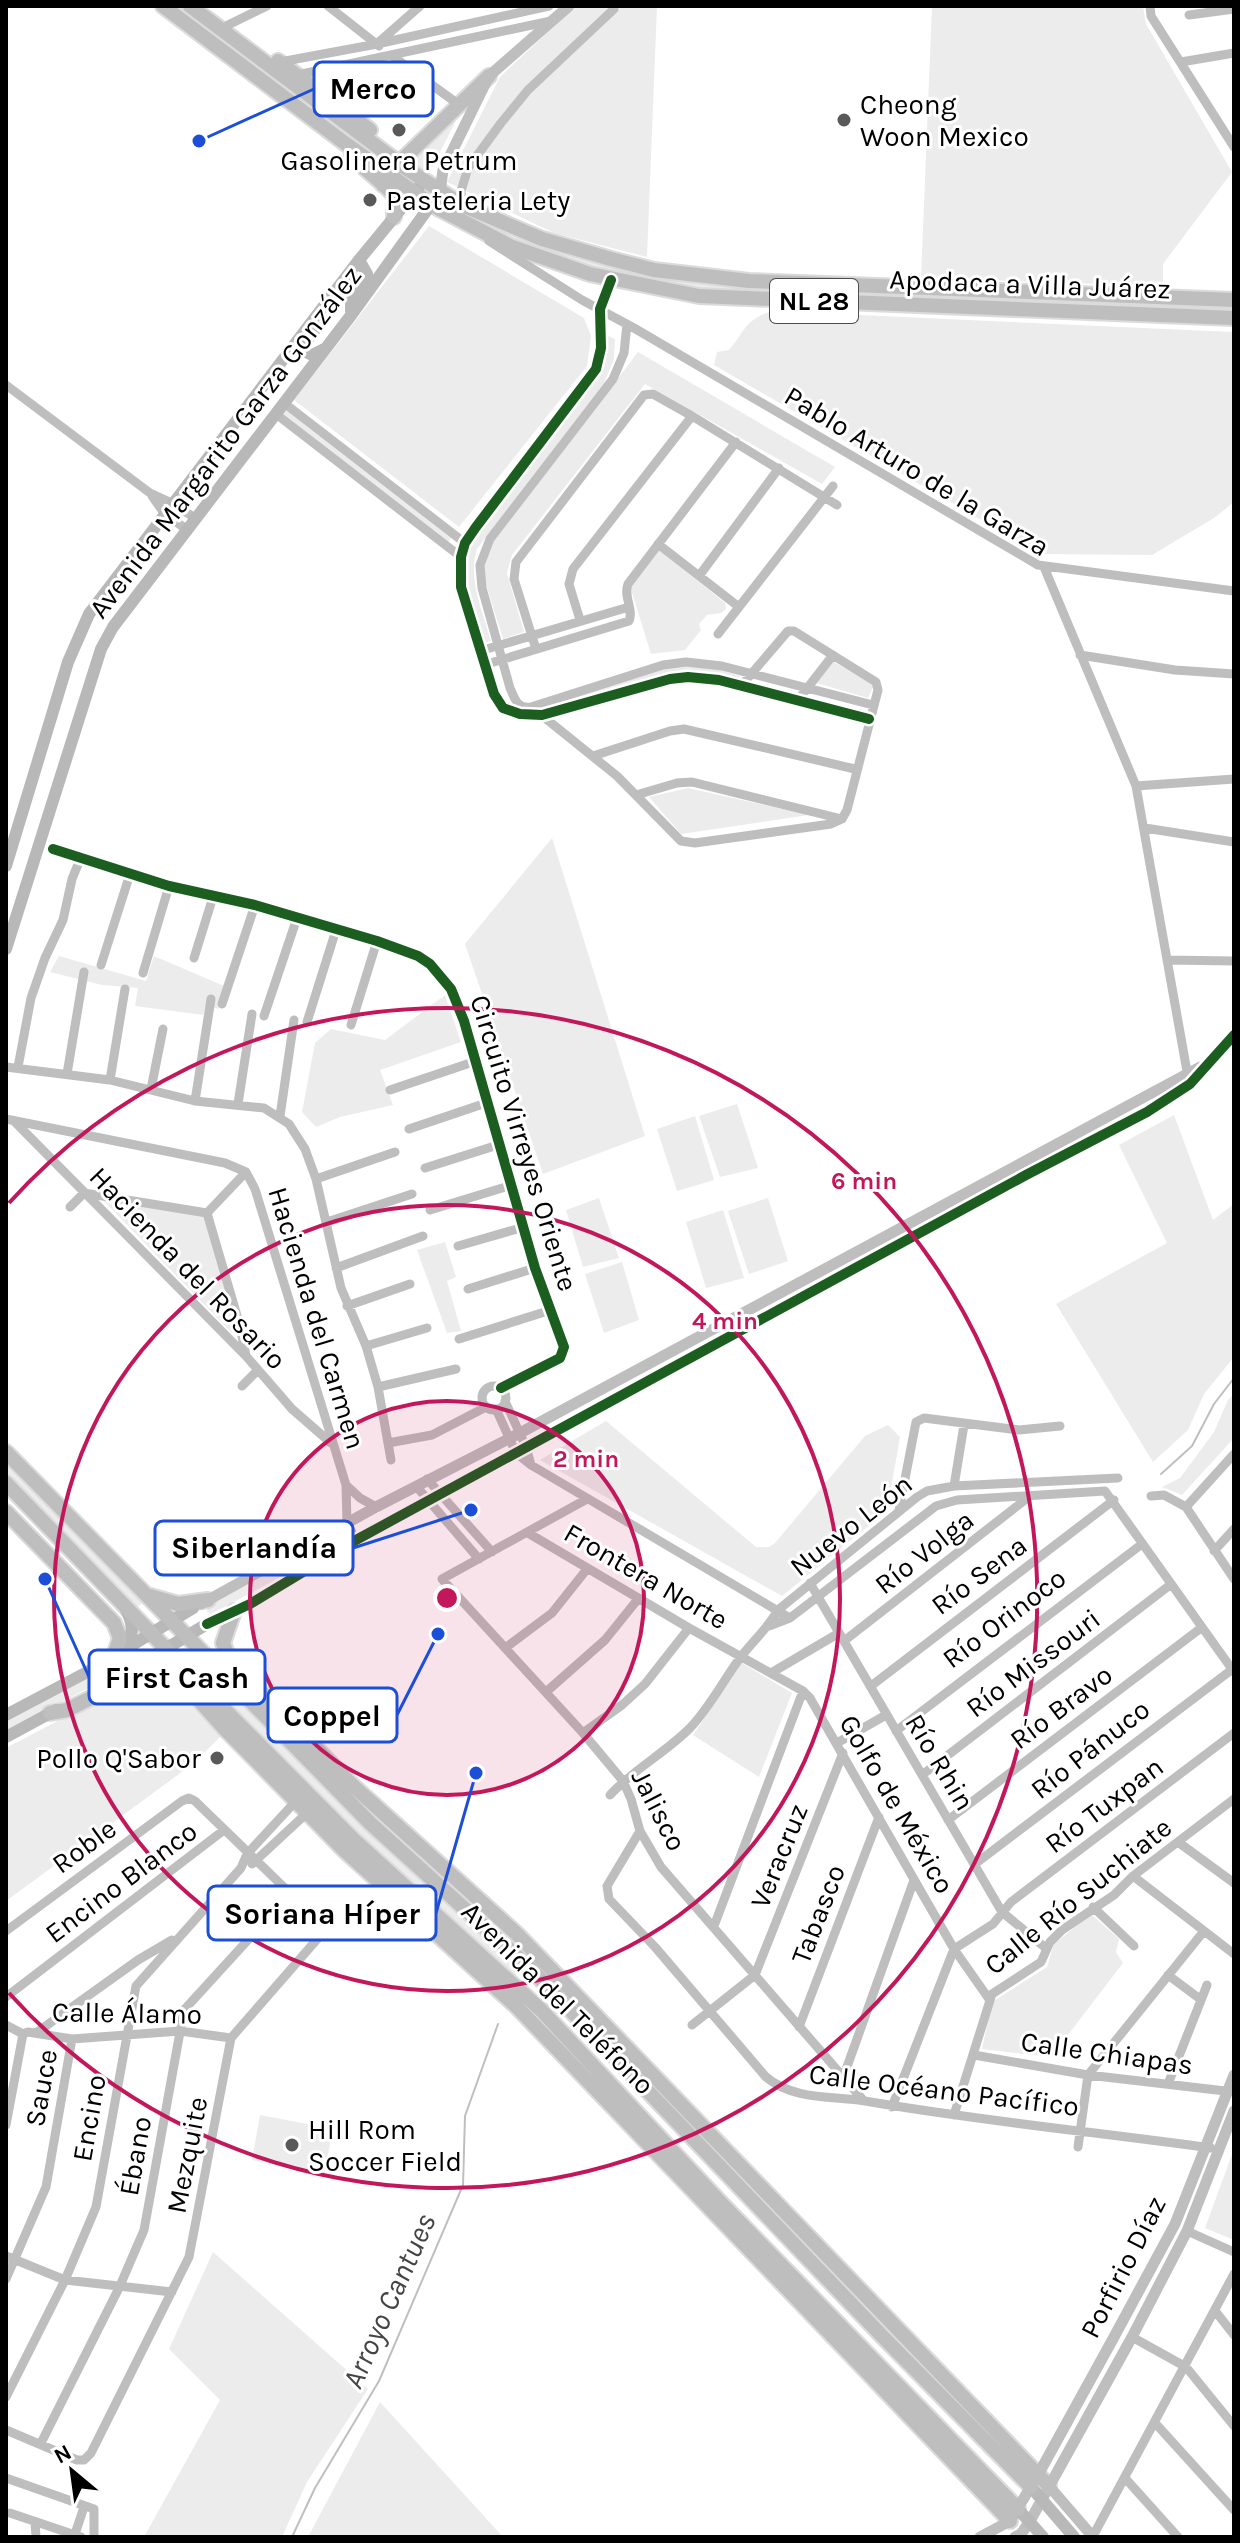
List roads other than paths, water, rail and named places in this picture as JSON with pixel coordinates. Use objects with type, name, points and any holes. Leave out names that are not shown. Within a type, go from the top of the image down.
[{"type":"main road","points":[[163,6],[391,175]]},
{"type":"main road","points":[[190,6],[391,175]]},
{"type":"main road","points":[[203,6],[382,140],[391,175],[394,217]]},
{"type":"main road","points":[[391,175],[489,76]]},
{"type":"main road","name":"Apodaca a Villa Juárez","points":[[391,175],[424,181],[436,198],[473,229],[532,255],[611,280],[699,296],[1234,318]]},
{"type":"main road","name":"Apodaca a Villa Juárez","points":[[391,175],[414,193],[462,205],[542,239],[654,270],[699,277],[1234,300]]},
{"type":"main road","name":"Avenida Margarito Garza González","points":[[6,866],[68,662],[80,630],[100,596],[359,260],[424,181]]},
{"type":"main road","name":"Avenida Margarito Garza González","points":[[6,949],[101,649],[113,627],[352,314],[436,198]]},
{"type":"main road","points":[[352,314],[351,301],[367,274],[359,260]]},
{"type":"main road","points":[[326,348],[309,354],[306,352],[306,342],[336,302],[339,286]]},
{"type":"main road","points":[[6,1452],[186,1637],[350,1783],[431,1866],[536,1963],[865,2308],[1040,2486],[1074,2537]]},
{"type":"main road","name":"Avenida del Teléfono","points":[[6,1483],[153,1633],[228,1723],[349,1845],[516,1985],[586,2070],[883,2380],[966,2454],[1014,2515]]},
{"type":"main road","points":[[6,1512],[114,1623],[120,1638],[118,1654]]},
{"type":"main road","points":[[139,1589],[170,1603],[208,1600]]},
{"type":"main road","points":[[118,1654],[130,1642],[132,1630],[121,1600]]},
{"type":"main road","points":[[6,1715],[118,1654],[193,1608]]},
{"type":"main road","points":[[234,1611],[224,1634],[224,1651],[256,1698]]},
{"type":"main road","points":[[6,1737],[169,1651],[207,1624]]},
{"type":"main road","points":[[169,1651],[180,1679]]},
{"type":"main road","points":[[50,1713],[67,1710],[146,1670],[163,1671],[180,1679],[228,1723],[295,1802],[349,1845],[586,2070],[606,2045]]},
{"type":"main road","points":[[516,1985],[536,1963]]},
{"type":"main road","name":"Avenida del Teléfono","points":[[553,1981],[606,2045],[865,2308]]},
{"type":"main road","points":[[883,2380],[1014,2515],[1030,2521],[1043,2537]]},
{"type":"street","points":[[228,25],[267,6]]},
{"type":"street","points":[[377,44],[420,6]]},
{"type":"street","points":[[489,18],[499,6]]},
{"type":"street","points":[[280,62],[549,6]]},
{"type":"street","points":[[436,198],[443,170],[489,76],[569,6]]},
{"type":"street","points":[[335,8],[391,55],[458,104]]},
{"type":"street","points":[[1189,15],[1205,9],[1231,8]]},
{"type":"street","points":[[462,205],[461,191],[468,168],[501,123],[528,90],[614,9]]},
{"type":"street","points":[[1150,11],[1234,147]]},
{"type":"street","points":[[297,75],[551,21]]},
{"type":"street","points":[[1181,62],[1234,53]]},
{"type":"street","points":[[424,181],[443,170]]},
{"type":"street","name":"Pablo Arturo de la Garza","points":[[473,229],[527,267],[1044,567],[1136,786],[1189,1078]]},
{"type":"street","points":[[611,280],[600,309],[601,348],[596,369],[465,543],[461,557],[461,587],[496,700],[506,710],[542,715],[670,679],[703,677],[869,719]]},
{"type":"street","points":[[627,324],[624,353],[613,379],[485,547],[479,574],[510,688],[520,706],[531,707],[672,663],[702,663],[873,705]]},
{"type":"street","points":[[6,385],[150,493],[186,529]]},
{"type":"street","points":[[536,649],[514,579],[516,562],[641,397],[647,394],[653,394],[692,416],[837,505]]},
{"type":"street","points":[[280,409],[465,543]]},
{"type":"street","points":[[280,409],[461,557]]},
{"type":"street","points":[[580,620],[569,584],[573,569],[692,416]]},
{"type":"street","points":[[484,665],[630,620],[626,599],[628,584],[736,442]]},
{"type":"street","points":[[699,576],[779,468]]},
{"type":"street","points":[[718,634],[833,486]]},
{"type":"street","points":[[168,508],[195,518]]},
{"type":"street","points":[[658,544],[739,607]]},
{"type":"street","points":[[1044,567],[1234,591]]},
{"type":"street","points":[[480,651],[629,607]]},
{"type":"street","points":[[531,707],[593,756],[636,795],[675,837],[687,843],[831,824],[842,819],[878,690],[876,682],[794,631],[788,631],[741,686]]},
{"type":"street","points":[[798,700],[833,655]]},
{"type":"street","points":[[1080,655],[1175,670],[1234,674]]},
{"type":"street","points":[[593,756],[684,729],[855,769]]},
{"type":"street","points":[[1136,786],[1234,779]]},
{"type":"street","points":[[636,795],[677,783],[692,782],[842,819]]},
{"type":"street","points":[[1145,828],[1234,842]]},
{"type":"street","name":"Circuito Virreyes Oriente","points":[[53,849],[169,886],[255,905],[377,941],[418,956],[443,976],[464,1021],[535,1268],[564,1347],[563,1353],[550,1364],[501,1388]]},
{"type":"street","points":[[18,1067],[37,977],[63,920],[72,879],[81,857]]},
{"type":"street","points":[[101,965],[130,874]]},
{"type":"street","points":[[143,973],[169,886]]},
{"type":"street","points":[[194,958],[213,897]]},
{"type":"street","points":[[222,1004],[255,905]]},
{"type":"street","points":[[264,1016],[297,918]]},
{"type":"street","points":[[307,1022],[336,930]]},
{"type":"street","points":[[351,1025],[377,941]]},
{"type":"street","points":[[1167,960],[1234,961]]},
{"type":"street","points":[[67,1074],[84,972]]},
{"type":"street","points":[[110,1080],[125,989]]},
{"type":"street","points":[[195,1101],[211,999]]},
{"type":"street","points":[[238,1104],[252,1014]]},
{"type":"street","points":[[280,1116],[294,1020]]},
{"type":"street","points":[[151,1089],[163,1029]]},
{"type":"street","points":[[207,1624],[521,1450],[1147,1112],[1206,1064],[1234,1035]]},
{"type":"street","points":[[390,1090],[476,1061]]},
{"type":"street","points":[[6,1067],[110,1080],[195,1101],[264,1108],[280,1116],[299,1135],[316,1179],[347,1306],[366,1346],[378,1387],[391,1460]]},
{"type":"street","points":[[193,1608],[427,1479],[514,1436],[1189,1078]]},
{"type":"street","points":[[409,1129],[486,1103]]},
{"type":"street","name":"Hacienda del Carmen","points":[[10,1120],[225,1163],[246,1172],[255,1189],[346,1485],[347,1523]]},
{"type":"street","name":"Hacienda del Rosario","points":[[10,1120],[246,1356],[292,1409],[333,1445]]},
{"type":"street","points":[[425,1168],[501,1144]]},
{"type":"street","points":[[316,1179],[395,1152]]},
{"type":"street","points":[[207,1213],[246,1172]]},
{"type":"street","points":[[430,1210],[512,1185]]},
{"type":"street","points":[[70,1207],[84,1193],[207,1213]]},
{"type":"street","points":[[327,1222],[412,1194]]},
{"type":"street","points":[[207,1213],[246,1356]]},
{"type":"street","points":[[458,1246],[524,1227]]},
{"type":"street","points":[[336,1268],[423,1236]]},
{"type":"street","points":[[468,1289],[535,1268]]},
{"type":"street","points":[[347,1306],[410,1284]]},
{"type":"street","points":[[459,1339],[551,1310]]},
{"type":"street","points":[[366,1346],[427,1328]]},
{"type":"street","points":[[378,1387],[456,1369]]},
{"type":"street","points":[[242,1386],[258,1370]]},
{"type":"street","points":[[514,1436],[482,1401],[483,1393],[492,1386],[501,1388],[514,1436],[531,1465],[790,1618]]},
{"type":"street","points":[[388,1443],[407,1442],[432,1435],[505,1401]]},
{"type":"street","points":[[899,1510],[916,1422],[924,1418],[1019,1430],[1060,1426]]},
{"type":"street","points":[[954,1486],[964,1425]]},
{"type":"street","points":[[1186,1507],[1234,1454]]},
{"type":"street","name":"Nuevo León","points":[[610,1795],[690,1727],[741,1656],[769,1626],[778,1610],[899,1510],[927,1491],[954,1486],[1118,1478]]},
{"type":"street","points":[[427,1479],[492,1552]]},
{"type":"street","points":[[1102,1479],[1105,1491],[1233,1670]]},
{"type":"street","name":"Hacienda del Carmen","points":[[346,1485],[376,1507]]},
{"type":"street","points":[[416,1486],[479,1559],[587,1499]]},
{"type":"street","name":"Nuevo León","points":[[769,1626],[790,1618],[936,1506],[957,1500],[1105,1491]]},
{"type":"street","points":[[1151,1496],[1164,1495],[1186,1507],[1234,1579]]},
{"type":"street","name":"Río Volga","points":[[771,1673],[842,1637],[1030,1496]]},
{"type":"street","name":"Río Sena","points":[[871,1686],[1114,1500]]},
{"type":"street","points":[[347,1523],[356,1540]]},
{"type":"street","points":[[1214,1551],[1234,1529]]},
{"type":"street","name":"Frontera Norte","points":[[528,1533],[741,1656]]},
{"type":"street","name":"Río Orinoco","points":[[896,1731],[1142,1544]]},
{"type":"street","name":"Jalisco","points":[[479,1559],[442,1579],[623,1781],[640,1831],[661,1867],[864,2101]]},
{"type":"street","points":[[505,1648],[552,1613],[587,1569]]},
{"type":"street","name":"Río Rhin","points":[[810,1583],[1002,1912],[1047,1949]]},
{"type":"street","name":"Río Missouri","points":[[922,1775],[1170,1585]]},
{"type":"street","points":[[546,1692],[605,1640],[638,1599]]},
{"type":"street","points":[[583,1733],[645,1684],[689,1628]]},
{"type":"street","name":"Río Bravo","points":[[948,1820],[1201,1628]]},
{"type":"street","name":"Golfo de México","points":[[741,1656],[803,1691],[817,1708],[954,1949],[989,1999]]},
{"type":"street","name":"Río Pánuco","points":[[975,1864],[1233,1670]]},
{"type":"street","points":[[714,1926],[803,1691]]},
{"type":"street","points":[[837,1743],[886,1715]]},
{"type":"street","name":"Río Tuxpan","points":[[954,1949],[993,1924],[1011,1902],[1234,1733]]},
{"type":"street","name":"Veracruz","points":[[755,1975],[843,1753]]},
{"type":"street","name":"Roble","points":[[6,1931],[182,1801],[189,1798],[195,1801],[224,1830]]},
{"type":"street","name":"Calle Río Suchiate","points":[[989,1999],[996,1990],[1041,1962],[1055,1936],[1114,1895],[1133,1876],[1234,1799]]},
{"type":"street","name":"Encino","points":[[6,2397],[65,2280],[96,2207],[136,1986],[295,1802]]},
{"type":"street","name":"Encino","points":[[241,1868],[256,1862],[307,1813]]},
{"type":"street","name":"Tabasco","points":[[799,2027],[879,1817]]},
{"type":"street","points":[[224,1830],[326,1928]]},
{"type":"street","name":"Encino Blanco","points":[[6,1997],[224,1830]]},
{"type":"street","name":"Calle Océano Pacífico","points":[[640,1831],[607,1886],[607,1894],[778,2087],[892,2107],[1212,2148]]},
{"type":"street","points":[[1178,1842],[1234,1883]]},
{"type":"street","points":[[1133,1876],[1234,1954]]},
{"type":"street","points":[[843,2078],[914,1880]]},
{"type":"street","points":[[231,2038],[360,1890]]},
{"type":"street","name":"Ébano","points":[[41,2443],[119,2288],[144,2230],[181,2018],[188,2003],[289,1895]]},
{"type":"street","points":[[1093,1907],[1134,1946]]},
{"type":"street","points":[[1078,2147],[1088,2075],[1204,1931]]},
{"type":"street","points":[[36,2033],[138,1960],[178,1936]]},
{"type":"street","points":[[892,2107],[954,1949]]},
{"type":"street","points":[[692,2025],[755,1975]]},
{"type":"street","points":[[1168,1975],[1200,1999]]},
{"type":"street","points":[[1168,2084],[1207,1985]]},
{"type":"street","points":[[954,2115],[989,1999]]},
{"type":"street","points":[[6,2025],[23,2034],[6,2125]]},
{"type":"street","name":"Calle Álamo","points":[[23,2034],[72,2039],[180,2031],[231,2038]]},
{"type":"street","name":"Mezquite","points":[[41,2443],[80,2461],[91,2453],[172,2292],[193,2246],[231,2038]]},
{"type":"street","name":"Sauce","points":[[6,2279],[10,2258],[46,2187],[72,2039]]},
{"type":"street","name":"Calle Chiapas","points":[[974,2055],[1088,2075],[1231,2092]]},
{"type":"street","name":"Porfirio Díaz","points":[[1040,2486],[1212,2148],[1234,2075]]},
{"type":"street","points":[[980,2537],[1014,2515],[1040,2486],[1132,2337],[1187,2231],[1212,2148],[1234,2111]]},
{"type":"street","points":[[1187,2231],[1234,2252]]},
{"type":"street","points":[[10,2258],[65,2280],[172,2292]]},
{"type":"street","points":[[1040,2486],[1093,2537],[1234,2274]]},
{"type":"street","points":[[1216,2312],[1234,2335]]},
{"type":"street","points":[[1132,2337],[1186,2367],[1234,2426]]},
{"type":"street","points":[[1156,2424],[1234,2510]]},
{"type":"street","points":[[6,2430],[41,2443]]},
{"type":"street","points":[[6,2478],[96,2513],[95,2536],[78,2537],[10,2513]]},
{"type":"street","points":[[1125,2478],[1178,2537]]},
{"type":"street","points":[[1020,2536],[1030,2521],[1040,2486]]},
{"type":"street","points":[[78,2537],[88,2508]]},
{"type":"street","points":[[1014,2515],[1020,2536]]},
{"type":"street","points":[[35,2522],[36,2537]]},
{"type":"waterway","name":"Arroyo Cantues","points":[[1161,1474],[1192,1446],[1214,1404],[1234,1378]]},
{"type":"waterway","name":"Arroyo Cantues","points":[[292,2537],[315,2488],[379,2381],[463,2185],[465,2116],[498,2024]]},
{"type":"place","name":"Cheong Woon Mexico","points":[[844,120]]},
{"type":"place","name":"Gasolinera Petrum","points":[[399,130]]},
{"type":"place","name":"Merco","points":[[199,141]]},
{"type":"place","name":"Pasteleria Lety","points":[[370,200]]},
{"type":"place","name":"Siberlandía","points":[[471,1510]]},
{"type":"place","name":"First Cash","points":[[45,1579]]},
{"type":"place","name":"Coppel","points":[[438,1634]]},
{"type":"place","name":"Pollo Q'Sabor","points":[[217,1758]]},
{"type":"place","name":"Soriana Híper","points":[[476,1773]]},
{"type":"place","name":"Hill Rom Soccer Field","points":[[292,2145]]}]
